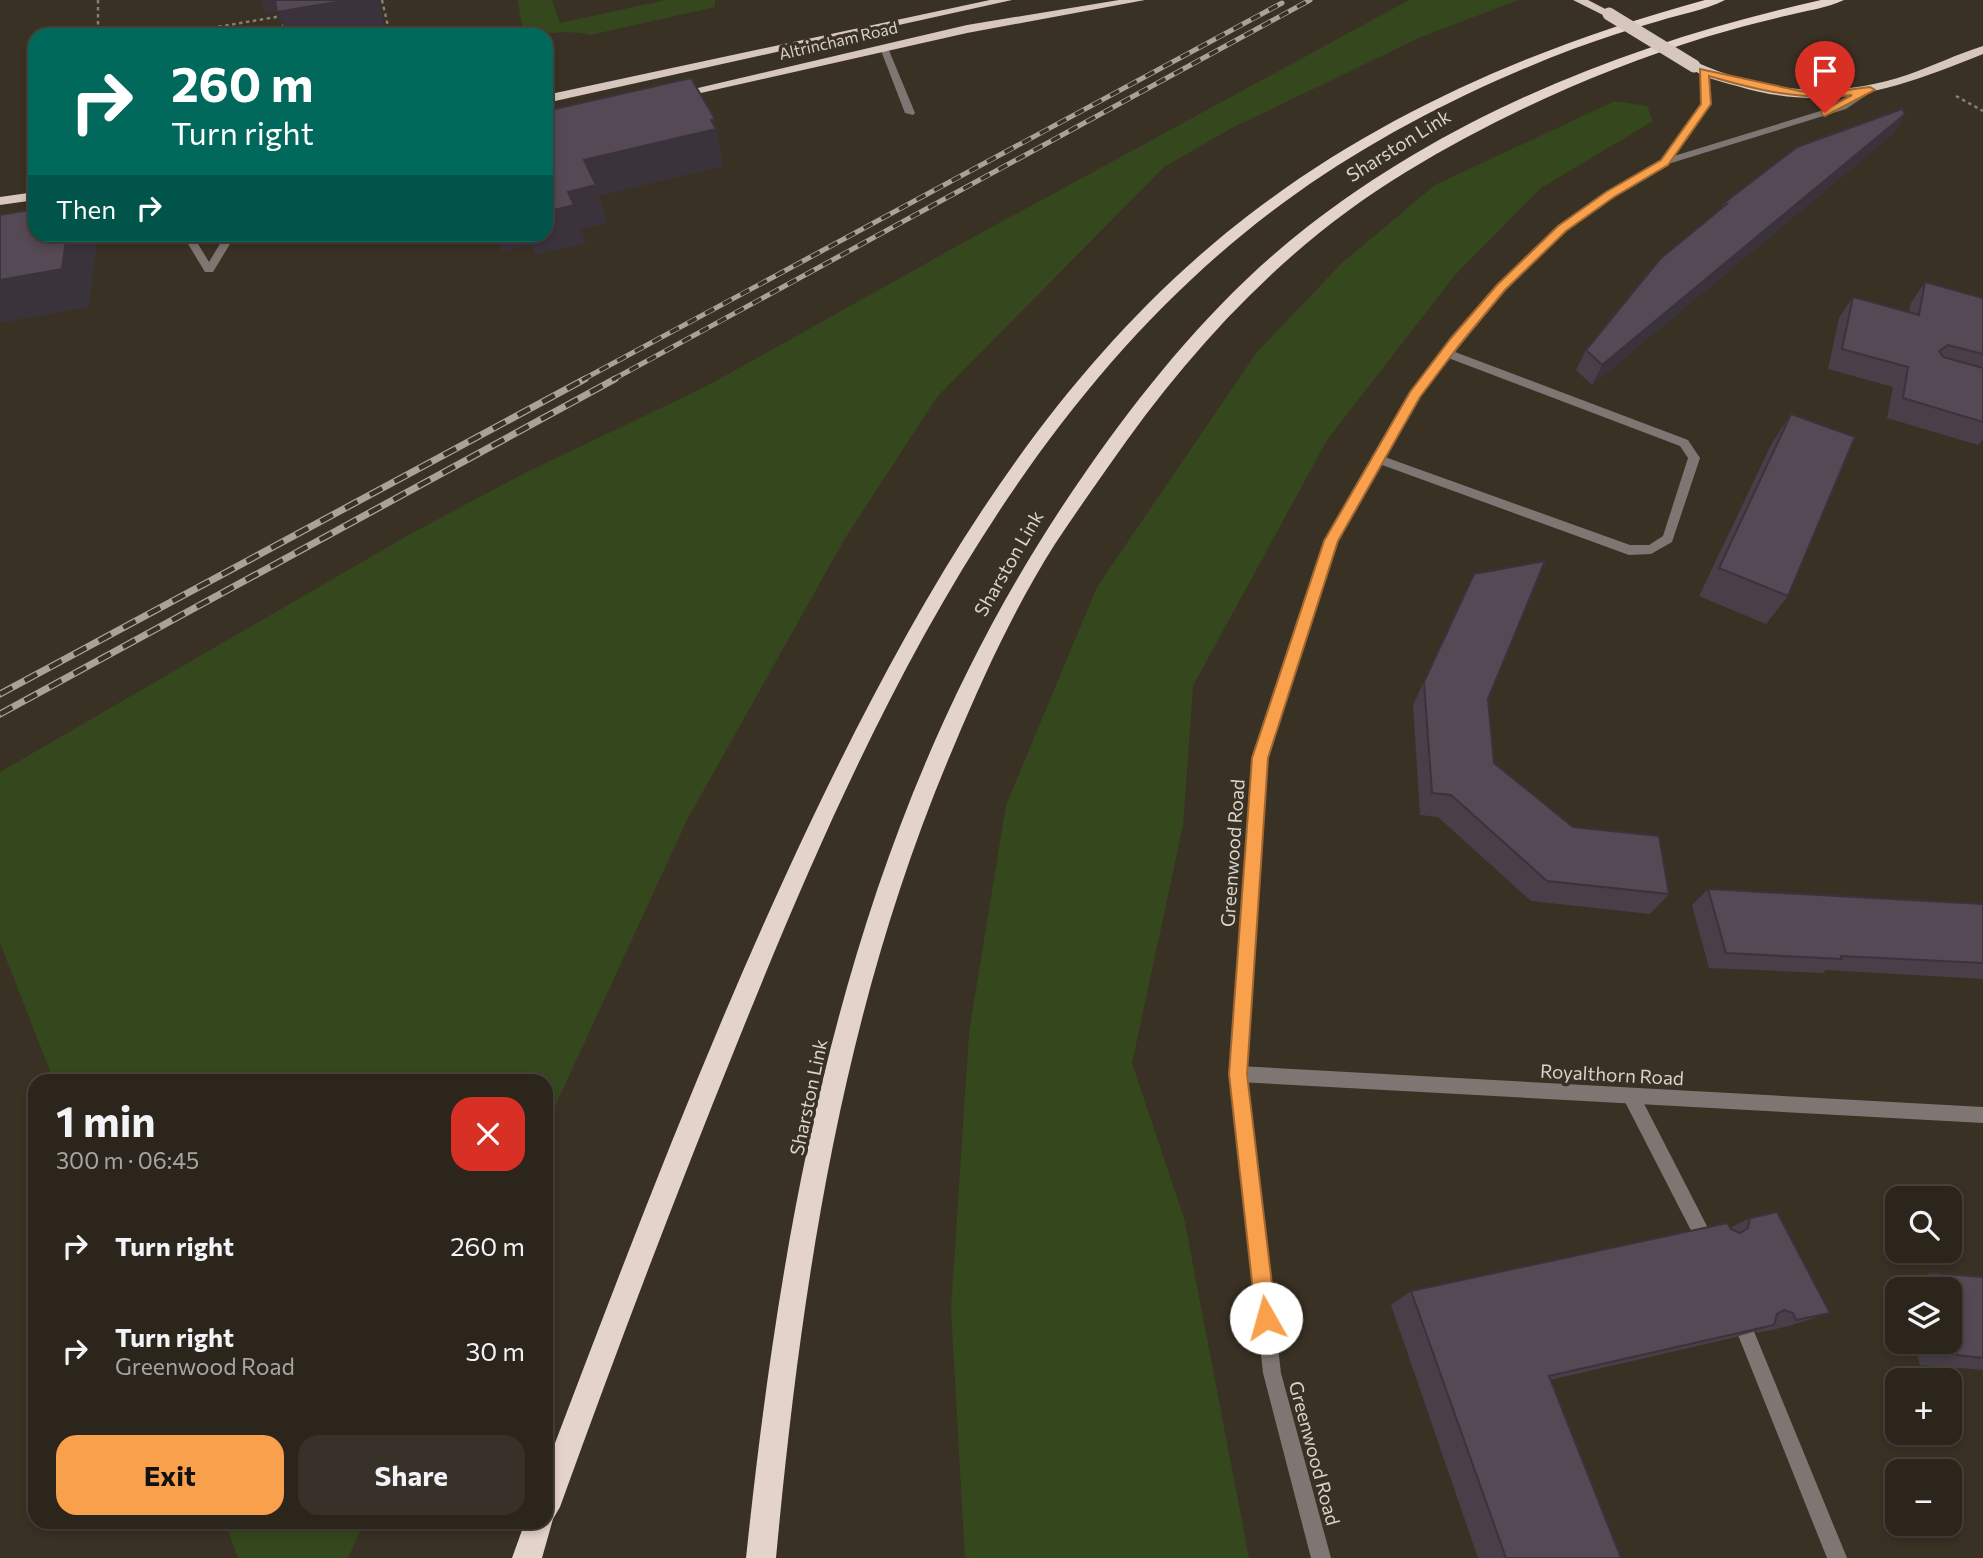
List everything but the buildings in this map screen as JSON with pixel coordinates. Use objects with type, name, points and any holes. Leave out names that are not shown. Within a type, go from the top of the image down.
[{"type":"highway","name":"Altrincham Road","points":[[553,97],[1006,0]]},
{"type":"highway","name":"Altrincham Road","points":[[661,98],[1058,12],[1139,0]]},
{"type":"highway","points":[[1579,0],[1609,14],[1699,69],[1747,84],[1800,94],[1822,96],[1870,90],[1983,50]]},
{"type":"highway","points":[[1602,0],[1609,14]]},
{"type":"highway","name":"Sharston Link","points":[[553,1488],[618,1309],[768,936],[887,690],[999,496],[1054,424],[1174,288],[1294,190],[1411,117],[1527,62],[1592,38],[1719,0]]},
{"type":"highway","name":"Sharston Link","points":[[761,1558],[769,1461],[790,1303],[826,1114],[862,962],[915,811],[954,713],[1004,613],[1059,519],[1149,397],[1222,312],[1312,231],[1391,174],[1506,109],[1588,74],[1692,37],[1838,0]]},
{"type":"highway","points":[[0,201],[28,196]]},
{"type":"highway","points":[[527,1558],[537,1529]]},
{"type":"street","points":[[884,48],[910,113]]},
{"type":"street","name":"Greenwood Road","points":[[1665,162],[1706,104],[1699,69]]},
{"type":"street","name":"Greenwood Road","points":[[1321,1558],[1272,1373],[1238,1074],[1260,758],[1331,541],[1415,395],[1501,288],[1562,229],[1610,194],[1665,162],[1843,107],[1870,90]]},
{"type":"street","points":[[192,242],[209,270],[226,242]]},
{"type":"street","points":[[1378,459],[1629,550],[1651,549],[1668,539],[1693,458],[1684,443],[1447,353]]},
{"type":"street","name":"Royalthorn Road","points":[[1238,1074],[1983,1115]]},
{"type":"street","points":[[1631,1096],[1704,1238]]},
{"type":"street","points":[[1747,1335],[1837,1558]]},
{"type":"path","points":[[98,0],[98,28]]},
{"type":"path","points":[[382,0],[387,28]]},
{"type":"path","points":[[209,28],[282,15],[284,28]]},
{"type":"green space","points":[[518,0],[552,0],[560,23],[666,0],[715,0],[715,7],[590,35],[553,33],[553,28],[522,28]]},
{"type":"green space","points":[[1409,0],[1519,0],[1421,37],[1230,129],[1164,167],[937,397],[844,540],[687,820],[553,1111],[553,1074],[51,1074],[0,943],[0,772],[412,533],[525,473],[705,387],[968,240]]},
{"type":"green space","points":[[1615,101],[1647,106],[1653,121],[1541,188],[1455,275],[1327,440],[1193,686],[1183,826],[1132,1063],[1184,1218],[1249,1558],[965,1558],[951,1310],[969,1033],[1006,805],[1097,587],[1257,352],[1342,263],[1435,185]]},
{"type":"green space","points":[[227,1529],[361,1529],[348,1558],[238,1558]]},
{"type":"railway","points":[[612,380],[1310,0]]},
{"type":"railway","points":[[582,380],[1282,3]]},
{"type":"railway","points":[[0,694],[585,379]]},
{"type":"railway","points":[[0,714],[615,379]]},
{"type":"route","points":[[1266,1318],[1238,1074],[1260,758],[1331,541],[1415,395],[1456,341],[1501,288],[1562,229],[1610,194],[1665,162],[1706,104],[1704,71],[1747,84],[1800,94],[1822,96],[1870,90],[1843,107],[1825,113]]}]
